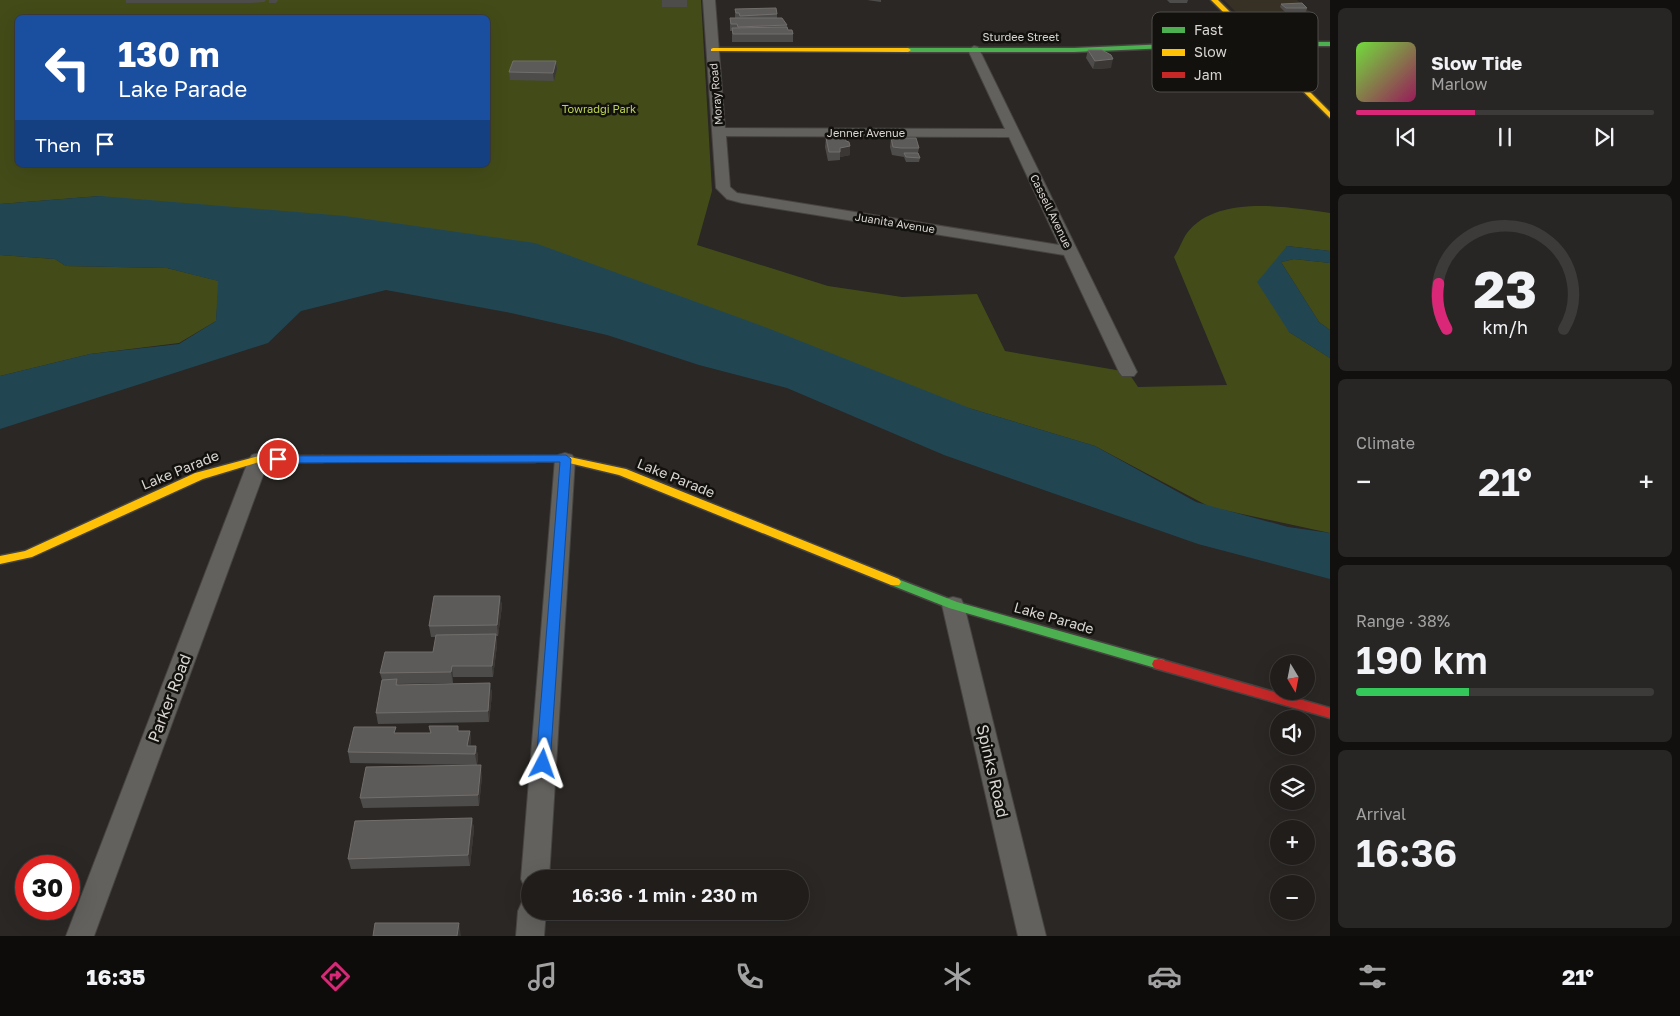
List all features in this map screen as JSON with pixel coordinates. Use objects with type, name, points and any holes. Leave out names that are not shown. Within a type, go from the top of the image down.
[{"type":"main road","points":[[1214,0],[1226,12]]},
{"type":"main road","name":"Sturdee Street","points":[[713,50],[1074,50],[1152,47]]},
{"type":"main road","points":[[1306,92],[1330,116]]},
{"type":"main road","name":"Lake Parade","points":[[0,560],[28,554],[199,476],[258,459],[566,459],[590,462],[622,472],[954,605],[1330,713]]},
{"type":"street","name":"Moray Road","points":[[709,0],[723,188]]},
{"type":"street","name":"Cassell Avenue","points":[[974,50],[1128,372]]},
{"type":"street","name":"Jenner Avenue","points":[[720,132],[1013,133]]},
{"type":"street","name":"Juanita Avenue","points":[[723,188],[732,196],[742,199],[1070,250]]},
{"type":"street","name":"Parker Road","points":[[80,936],[258,459]]},
{"type":"street","points":[[536,870],[566,459]]},
{"type":"street","name":"Spinks Road","points":[[954,605],[1032,936]]},
{"type":"street","points":[[530,936],[531,920]]},
{"type":"shaded area","points":[[1224,0],[1297,0],[1310,12],[1236,12]]},
{"type":"green space","name":"Towradgi Park","points":[[0,0],[701,0],[712,191],[697,245],[828,286],[902,297],[977,294],[1005,351],[1128,372],[1138,387],[1227,385],[1174,257],[1185,236],[1200,221],[1216,213],[1234,208],[1274,206],[1330,213],[1330,251],[1287,246],[1276,263],[1289,332],[1330,358],[1330,533],[1210,507],[1095,446],[972,409],[100,196],[0,204]]},
{"type":"green space","points":[[0,255],[55,259],[66,266],[167,268],[219,281],[216,321],[179,343],[90,354],[0,376]]},
{"type":"green space","points":[[1294,259],[1330,263],[1330,330],[1319,322],[1281,262]]},
{"type":"water","points":[[100,196],[345,216],[535,243],[765,327],[972,409],[1095,446],[1196,502],[1288,527],[1330,533],[1330,579],[1198,544],[944,455],[787,388],[699,365],[607,335],[511,313],[386,290],[301,311],[268,343],[0,429],[0,376],[90,354],[179,344],[216,321],[218,281],[167,268],[66,266],[55,259],[0,255],[0,204]]},
{"type":"water","points":[[1287,246],[1330,251],[1330,263],[1294,259],[1281,262],[1319,322],[1330,330],[1330,358],[1289,332],[1257,282]]},
{"type":"building","points":[[1302,3],[1307,8],[1286,8],[1281,4]]},
{"type":"building","points":[[776,8],[777,14],[740,16],[739,13],[736,13],[735,9]]},
{"type":"building","points":[[730,18],[782,18],[787,25],[738,27],[737,24],[731,24]]},
{"type":"building","points":[[787,27],[788,30],[792,30],[793,34],[733,34],[732,28]]},
{"type":"building","points":[[1088,50],[1102,50],[1111,55],[1113,59],[1095,61]]},
{"type":"building","points":[[513,61],[556,61],[553,73],[509,72]]},
{"type":"building","points":[[826,138],[845,138],[850,146],[840,148],[840,152],[829,152]]},
{"type":"building","points":[[891,138],[916,138],[919,148],[893,147]]},
{"type":"building","points":[[904,153],[918,153],[920,158],[906,157]]},
{"type":"building","points":[[434,596],[500,596],[497,625],[429,626]]},
{"type":"building","points":[[496,634],[492,666],[452,666],[451,672],[380,673],[385,652],[433,652],[436,635]]},
{"type":"building","points":[[397,679],[396,685],[490,683],[488,711],[376,713],[382,680]]},
{"type":"building","points":[[429,726],[458,726],[458,731],[470,731],[467,746],[476,746],[475,754],[348,752],[354,727],[396,727],[394,733],[431,733]]},
{"type":"building","points":[[481,765],[478,795],[360,798],[366,767]]},
{"type":"building","points":[[472,818],[468,855],[348,859],[355,821]]},
{"type":"building","points":[[375,923],[459,923],[457,936],[373,936]]},
{"type":"traffic: fast","points":[[1318,44],[1330,44]]},
{"type":"traffic: fast","points":[[908,50],[1074,50],[1152,47]]},
{"type":"traffic: fast","points":[[323,459],[535,459]]},
{"type":"traffic: fast","points":[[895,582],[953,605],[1159,664]]},
{"type":"traffic: slow","points":[[1214,0],[1226,12]]},
{"type":"traffic: slow","points":[[713,50],[908,50]]},
{"type":"traffic: slow","points":[[1306,92],[1330,116]]},
{"type":"traffic: slow","points":[[0,560],[28,554],[199,476],[259,459],[323,459]]},
{"type":"traffic: slow","points":[[535,459],[565,459],[622,472],[895,582]]},
{"type":"traffic: jam","points":[[1159,664],[1330,713]]},
{"type":"route","points":[[278,459],[566,459],[543,764]]}]
